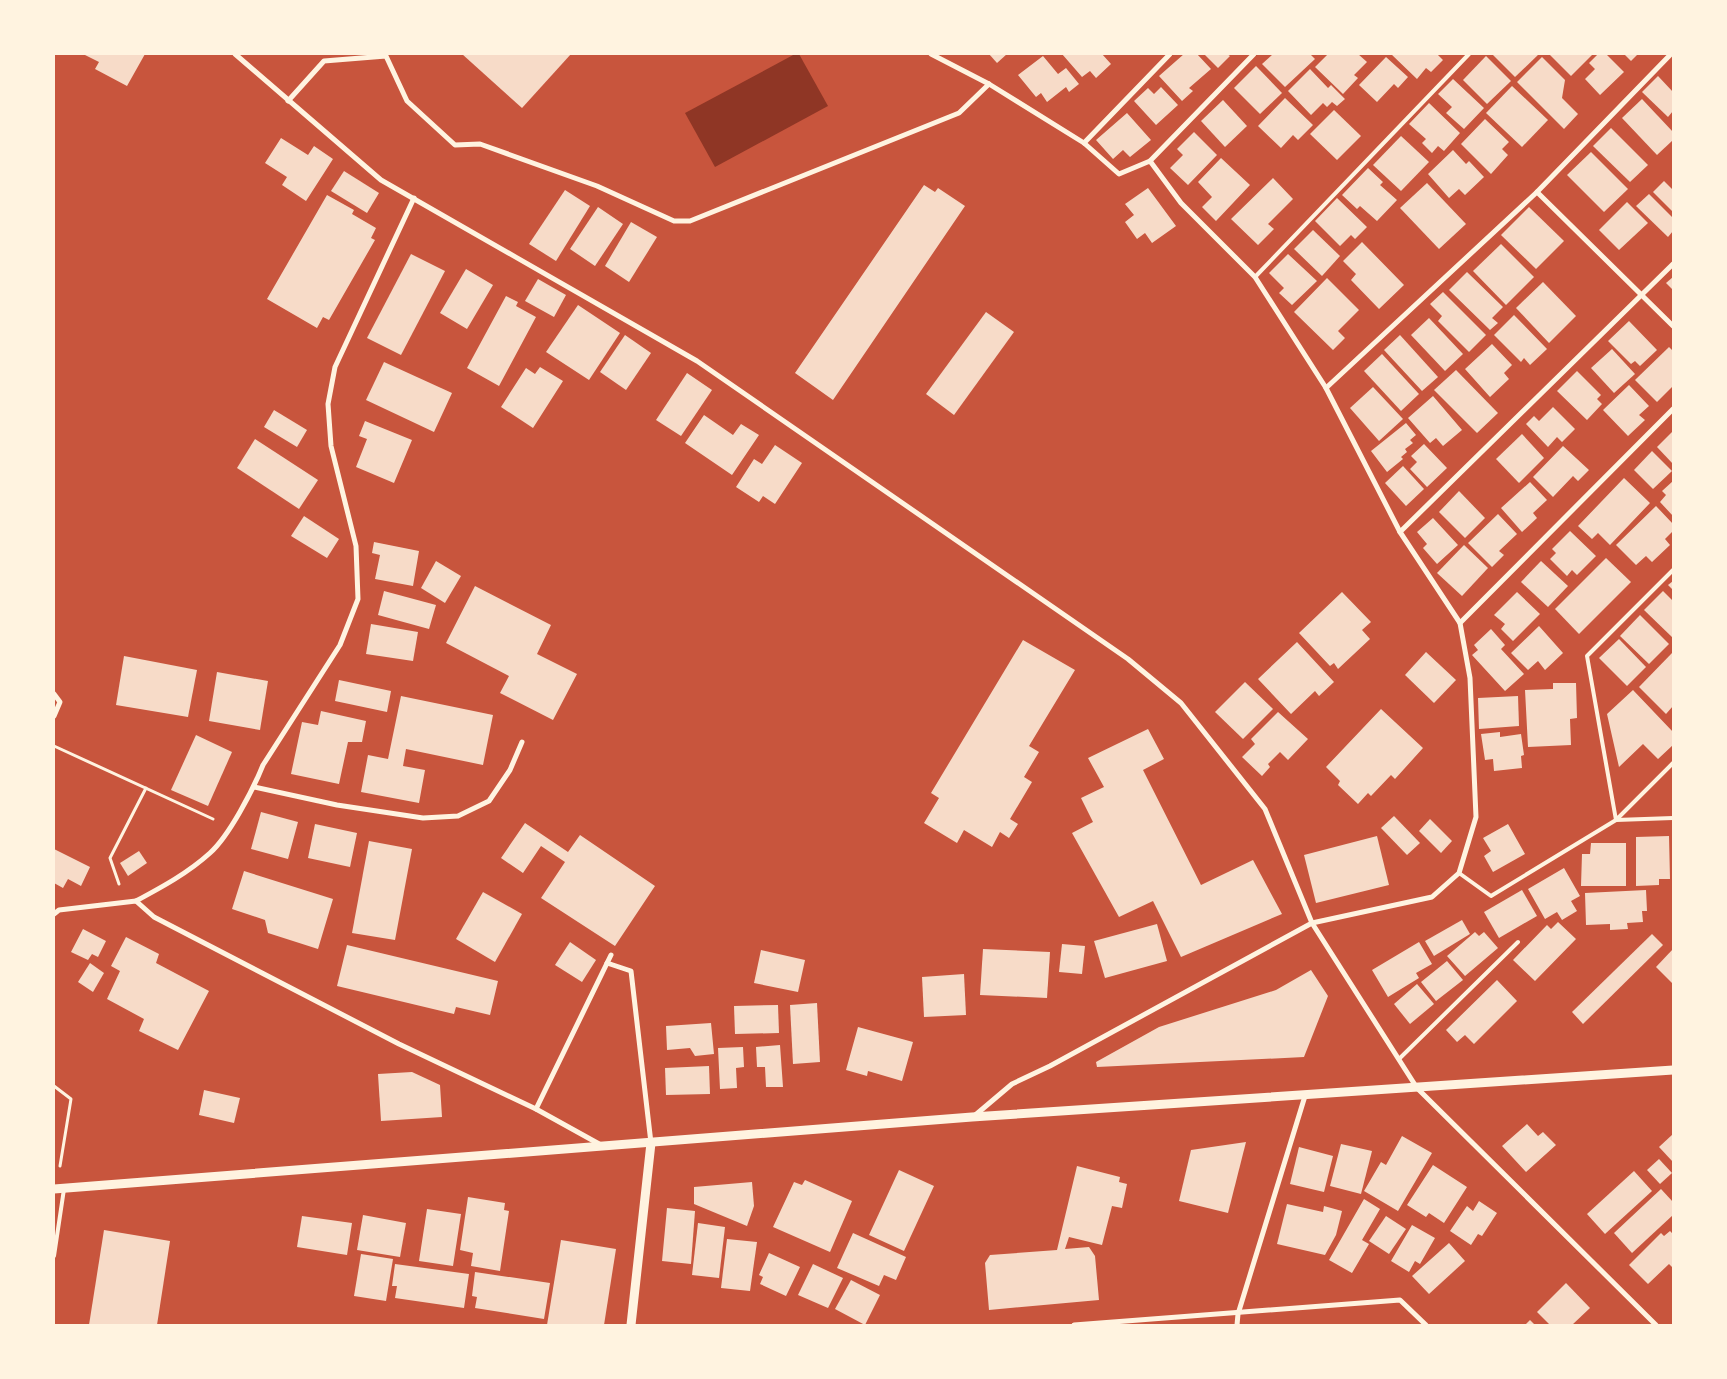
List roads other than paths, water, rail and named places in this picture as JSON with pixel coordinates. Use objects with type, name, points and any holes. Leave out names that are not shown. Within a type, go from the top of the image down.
[{"type":"street","points":[[234,54],[381,180],[697,361],[1128,658],[1181,704],[1265,809],[1312,923],[1417,1088],[1656,1325]]},
{"type":"street","points":[[930,54],[989,84],[1084,143],[1119,174],[1150,161],[1254,54]]},
{"type":"street","points":[[940,59],[946,54]]},
{"type":"street","points":[[1084,143],[1170,54]]},
{"type":"street","points":[[1326,388],[1537,192],[1671,54]]},
{"type":"street","points":[[288,101],[324,61],[386,56],[407,101],[455,145],[480,144],[597,186],[674,221],[690,220],[959,113],[989,84]]},
{"type":"street","points":[[972,1117],[1012,1084],[1050,1066],[1312,923],[1432,897],[1458,873],[1476,817],[1470,678],[1460,623],[1400,532],[1326,388],[1255,277],[1181,203],[1150,161]]},
{"type":"street","points":[[1537,192],[1673,326]]},
{"type":"street","points":[[54,914],[59,910],[136,901],[173,881],[211,853],[254,787],[264,765],[340,645],[358,599],[356,546],[331,446],[328,404],[335,367],[414,198]]},
{"type":"street","points":[[1400,532],[1673,264]]},
{"type":"street","points":[[1460,623],[1673,409]]},
{"type":"street","points":[[54,694],[60,702],[54,716]]},
{"type":"street","points":[[254,787],[337,805],[423,818],[458,816],[489,801],[510,770],[522,742]]},
{"type":"street","points":[[136,901],[163,922],[399,1044],[536,1109],[601,1145]]},
{"type":"street","points":[[536,1109],[611,955]]},
{"type":"street","points":[[607,963],[631,971],[651,1143],[631,1325]]},
{"type":"street","points":[[58,1189],[972,1117],[1673,1070]]},
{"type":"street","points":[[1237,1325],[1238,1314],[1305,1096]]},
{"type":"street","points":[[1074,1325],[1238,1314],[1400,1300],[1426,1325]]},
{"type":"lane","points":[[1255,277],[1469,54]]},
{"type":"lane","points":[[1616,820],[1587,656],[1673,570]]},
{"type":"lane","points":[[1458,873],[1491,896],[1616,820],[1673,763]]},
{"type":"lane","points":[[1616,820],[1673,818]]},
{"type":"lane","points":[[1399,1059],[1518,942]]},
{"type":"lane","points":[[54,1256],[58,1189]]}]
